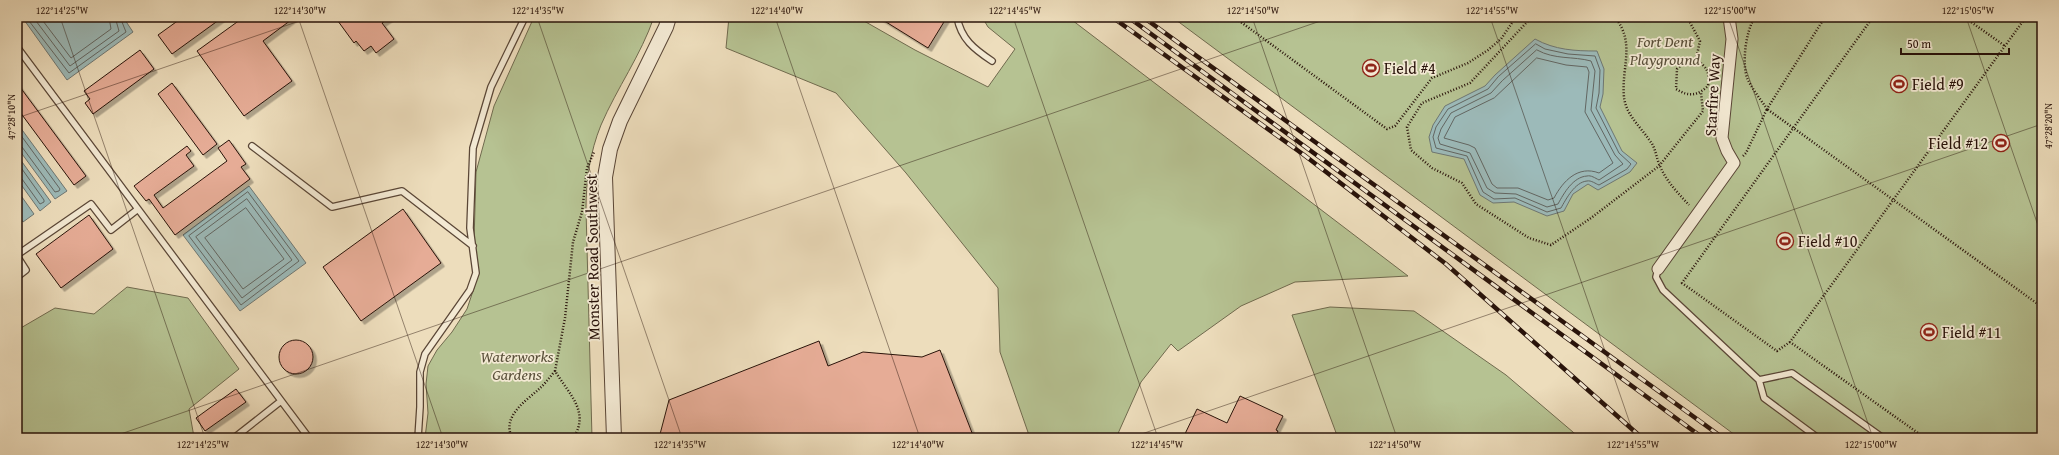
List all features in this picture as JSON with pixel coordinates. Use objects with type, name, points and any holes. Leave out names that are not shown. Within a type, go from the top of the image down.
[{"type":"street","name":"Monster Road Southwest","points":[[614,438],[605,177],[610,149],[620,121],[666,27],[669,17]]},
{"type":"street","name":"Starfire Way","points":[[1729,17],[1732,39],[1722,138],[1734,163]]},
{"type":"street","points":[[1658,269],[1734,163]]},
{"type":"lane","points":[[418,438],[420,372],[425,354],[470,290],[476,273],[470,228],[473,148],[492,87],[525,17]]},
{"type":"lane","points":[[957,17],[963,35],[972,48],[992,61]]},
{"type":"lane","points":[[17,47],[309,438]]},
{"type":"lane","points":[[252,146],[332,206],[402,191],[473,246]]},
{"type":"lane","points":[[17,277],[26,270],[17,256],[91,204],[110,230],[138,209]]},
{"type":"lane","points":[[1658,269],[1656,277],[1663,290],[1759,380],[1764,398],[1818,438]]},
{"type":"lane","points":[[1759,380],[1792,373],[1883,438]]},
{"type":"lane","points":[[234,438],[281,401]]},
{"type":"path","points":[[1234,17],[1387,129],[1395,126],[1432,78],[1468,63],[1488,50],[1501,39],[1516,17]]},
{"type":"path","points":[[1536,17],[1528,21],[1470,83],[1422,103],[1407,128],[1411,150],[1432,168],[1462,183],[1476,204],[1529,238],[1551,245],[1591,218],[1659,166],[1703,111],[1701,92]]},
{"type":"path","points":[[1616,17],[1621,25],[1628,47],[1624,96],[1628,110],[1632,118],[1651,141],[1659,166],[1667,179],[1697,215]]},
{"type":"path","points":[[1687,17],[1700,41],[1696,60]]},
{"type":"path","points":[[1755,17],[1750,24],[1747,39],[1745,66],[1748,80],[1767,109],[2042,307]]},
{"type":"path","points":[[1734,163],[1746,153],[1767,109],[1825,17]]},
{"type":"path","points":[[1874,17],[1792,127],[1682,283],[1778,351],[1790,342],[2026,17]]},
{"type":"path","points":[[1964,17],[2005,46]]},
{"type":"path","points":[[1687,60],[1696,60],[1704,66],[1709,75],[1708,86],[1701,92],[1694,95],[1685,94],[1676,89],[1677,69],[1687,60]]},
{"type":"path","points":[[512,438],[509,433],[509,425],[513,414],[519,406],[539,389],[555,371],[565,318],[573,242],[582,212],[587,168],[594,152]]},
{"type":"path","points":[[1790,342],[1925,438]]},
{"type":"path","points":[[555,371],[571,392],[578,409],[580,423],[573,438]]},
{"type":"green space","name":"Waterworks Gardens","points":[[534,17],[654,17],[636,58],[601,125],[589,166],[586,209],[592,438],[425,438],[428,413],[426,384],[428,366],[437,350],[452,332],[467,309],[474,288],[476,276],[474,242],[476,172],[494,106]]},
{"type":"green space","points":[[729,17],[857,17],[915,50],[988,87],[1015,49],[988,27],[982,17],[1068,17],[1408,276],[1295,282],[1241,306],[1178,351],[1171,344],[1141,382],[1116,438],[1030,438],[1000,352],[998,288],[906,173],[836,93],[726,48]]},
{"type":"green space","name":"Fort Dent Playground","points":[[1172,17],[2042,17],[2042,438],[1739,438]]},
{"type":"green space","points":[[127,287],[188,298],[239,369],[189,409],[194,437],[17,438],[17,326],[19,329],[55,308],[94,314]]},
{"type":"green space","points":[[1330,307],[1414,311],[1506,375],[1580,438],[1338,438],[1292,315]]},
{"type":"water","points":[[22,17],[123,17],[133,32],[67,80]]},
{"type":"water","points":[[1535,39],[1558,48],[1581,51],[1597,51],[1604,69],[1603,94],[1600,107],[1622,151],[1637,163],[1630,172],[1598,190],[1588,184],[1573,194],[1564,211],[1547,216],[1514,202],[1493,203],[1480,195],[1464,159],[1432,152],[1429,137],[1433,125],[1445,106],[1485,86]]},
{"type":"water","points":[[17,123],[67,191],[55,199],[17,147]]},
{"type":"water","points":[[17,155],[51,202],[40,211],[17,179]]},
{"type":"water","points":[[249,186],[306,263],[240,311],[183,235]]},
{"type":"water","points":[[17,190],[34,214],[23,222],[17,214]]},
{"type":"building","points":[[183,17],[223,17],[172,54],[158,35]]},
{"type":"building","points":[[244,17],[295,17],[263,41],[292,81],[244,116],[197,51]]},
{"type":"building","points":[[335,17],[391,17],[382,23],[394,39],[376,53],[371,46],[364,51],[356,41],[354,43]]},
{"type":"building","points":[[878,17],[947,17],[928,48]]},
{"type":"building","points":[[140,50],[154,69],[93,114],[85,103],[90,99],[84,91]]},
{"type":"building","points":[[17,83],[86,176],[74,185],[17,108]]},
{"type":"building","points":[[172,83],[217,144],[203,155],[158,94]]},
{"type":"building","points":[[229,140],[246,164],[241,167],[250,179],[175,235],[149,199],[146,201],[134,186],[187,146],[191,151],[186,155],[194,166],[154,195],[163,208],[227,161],[218,148]]},
{"type":"building","points":[[403,209],[441,263],[361,321],[323,267]]},
{"type":"building","points":[[89,215],[113,249],[61,288],[36,254]]},
{"type":"building","points":[[299,340],[306,342],[311,347],[313,357],[311,367],[306,372],[293,374],[286,372],[281,367],[279,354],[281,347],[286,342]]},
{"type":"building","points":[[819,341],[828,366],[863,352],[922,357],[940,350],[974,438],[659,438],[669,400]]},
{"type":"building","points":[[236,389],[246,402],[205,431],[196,418]]},
{"type":"building","points":[[1240,396],[1283,416],[1276,430],[1278,431],[1277,433],[1287,438],[1183,438],[1197,409],[1227,423]]},
{"type":"railway","points":[[1112,17],[1304,155],[1446,264],[1642,438]]},
{"type":"railway","points":[[1128,17],[1703,438]]},
{"type":"railway","points":[[1143,17],[1723,438]]},
{"type":"place","name":"Field #4","points":[[1371,68]]},
{"type":"place","name":"Field #9","points":[[1899,84]]},
{"type":"place","name":"Field #12","points":[[2001,143]]},
{"type":"place","name":"Field #10","points":[[1785,241]]},
{"type":"place","name":"Field #11","points":[[1929,332]]}]
